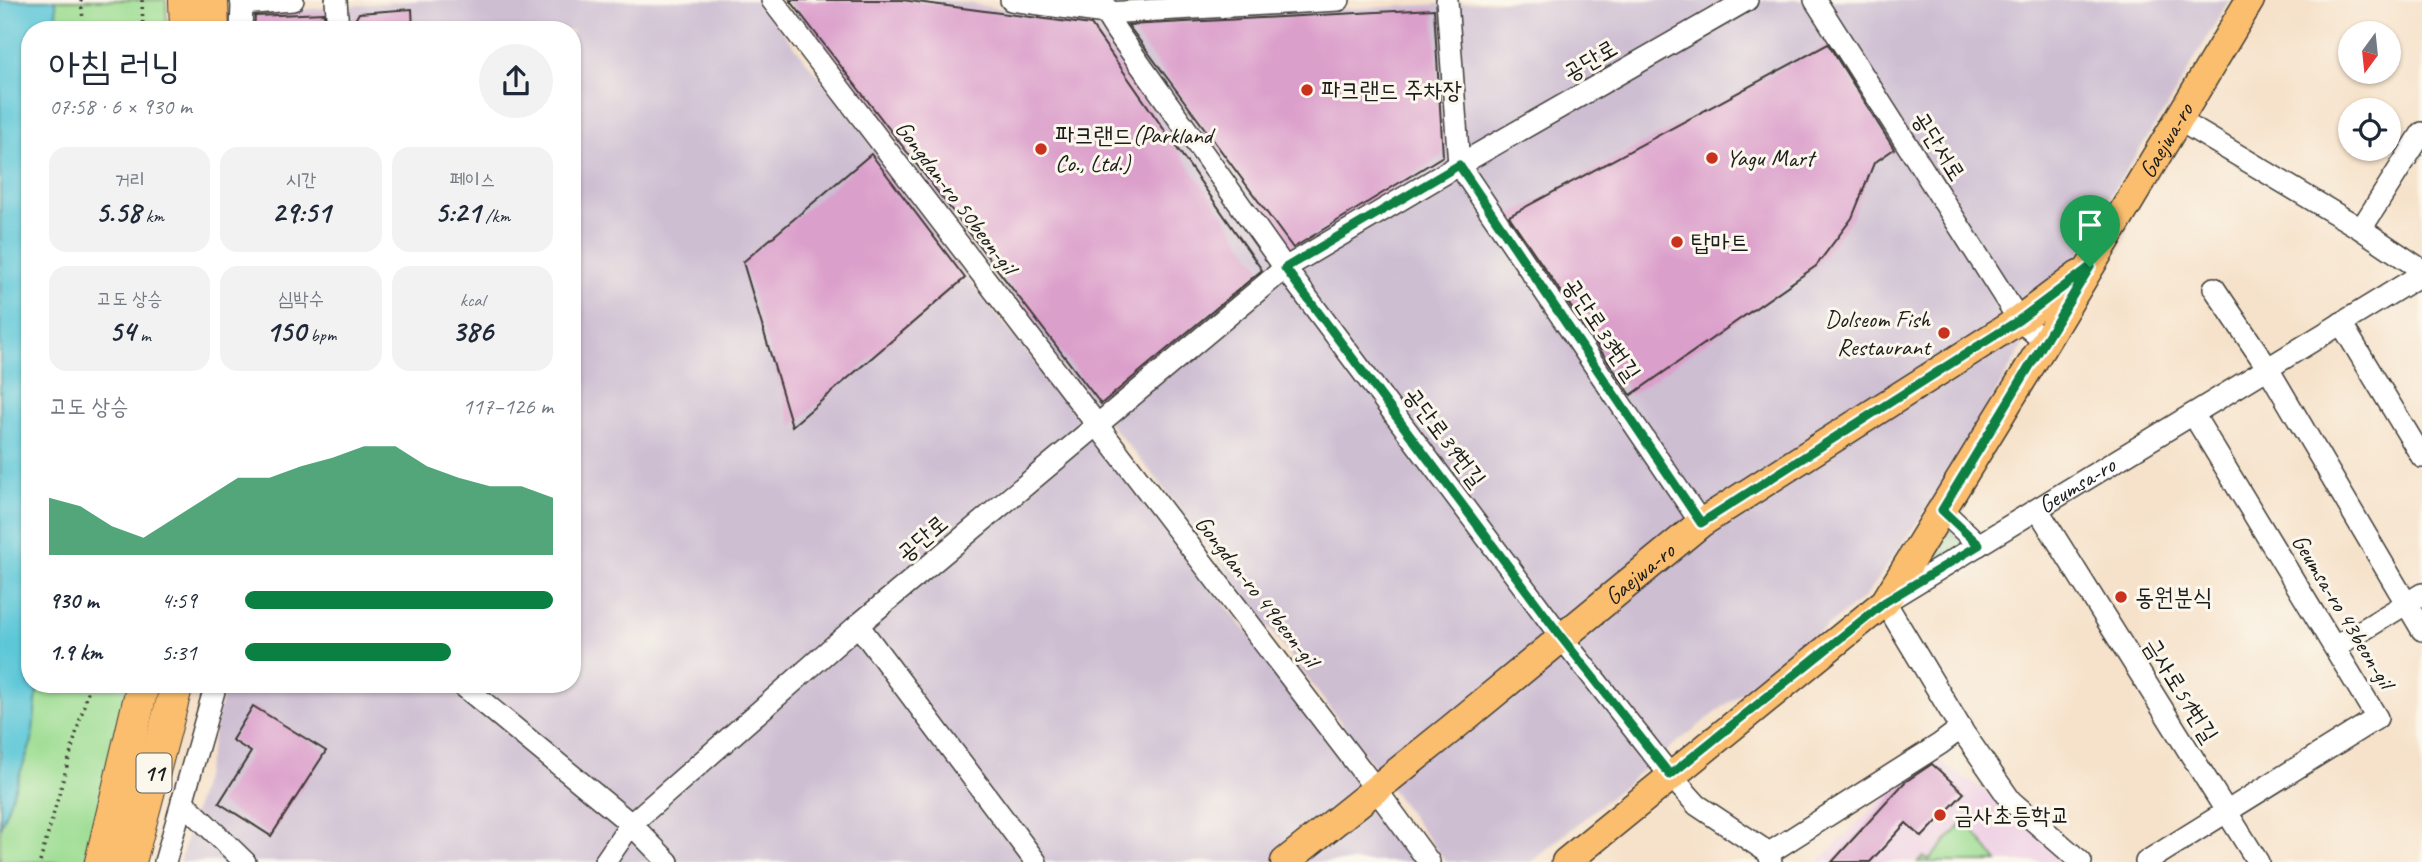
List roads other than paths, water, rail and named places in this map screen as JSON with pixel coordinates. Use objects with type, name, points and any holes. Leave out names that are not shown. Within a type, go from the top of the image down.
[{"type":"highway","points":[[185,0],[186,21]]},
{"type":"highway","points":[[220,21],[232,1]]},
{"type":"highway","name":"11","points":[[101,862],[142,693]]},
{"type":"highway","name":"11","points":[[130,862],[175,693]]},
{"type":"main road","name":"Gaejwa-ro","points":[[1285,862],[1701,523],[2019,320],[2090,267],[2250,0]]},
{"type":"main road","name":"Geumsa-ro","points":[[1566,862],[1885,602],[2090,267]]},
{"type":"street","points":[[239,21],[232,1],[293,0]]},
{"type":"street","points":[[336,0],[337,21]]},
{"type":"street","name":"Gongdan-ro 50beon-gil","points":[[772,0],[1097,426]]},
{"type":"street","points":[[1011,0],[1104,7],[1339,0]]},
{"type":"street","points":[[1447,0],[1459,165]]},
{"type":"street","name":"공단로","points":[[606,862],[631,824],[859,625],[1285,268],[1747,0]]},
{"type":"street","name":"공단서로","points":[[1815,0],[2019,320],[2045,342]]},
{"type":"street","points":[[1104,7],[1285,268]]},
{"type":"street","points":[[2179,120],[2361,229],[2422,272]]},
{"type":"street","points":[[2361,229],[2422,133]]},
{"type":"street","name":"공단로33번길","points":[[1459,165],[1701,523]]},
{"type":"street","name":"공단로39번길","points":[[1285,268],[1562,638]]},
{"type":"street","name":"Geumsa-ro","points":[[1885,602],[2422,272]]},
{"type":"street","points":[[2214,288],[2414,599],[2422,629]]},
{"type":"street","points":[[2341,323],[2422,457]]},
{"type":"street","name":"Geumsa-ro 43beon-gil","points":[[2193,414],[2377,718],[2226,813]]},
{"type":"street","name":"Gongdan-ro 49beon-gil","points":[[1097,426],[1375,788]]},
{"type":"street","points":[[1942,510],[1979,545]]},
{"type":"street","name":"금사로51번길","points":[[2038,510],[2258,862]]},
{"type":"street","points":[[2335,648],[2414,599]]},
{"type":"street","points":[[1885,602],[1961,728],[2011,801],[2081,862]]},
{"type":"street","points":[[859,625],[1036,862]]},
{"type":"street","points":[[1562,638],[1670,775],[1697,805],[1770,858],[1961,728]]},
{"type":"street","points":[[165,862],[213,693]]},
{"type":"street","points":[[472,693],[631,824],[668,862]]},
{"type":"street","points":[[1375,788],[1429,862]]},
{"type":"street","points":[[182,801],[245,862]]},
{"type":"street","points":[[2146,862],[2226,813]]},
{"type":"water","points":[[0,0],[56,0],[57,21],[21,21],[21,693],[37,693],[32,741],[0,828]]},
{"type":"place","name":"파크랜드 주차장","points":[[1307,90]]},
{"type":"place","name":"파크랜드(Parkland Co., Ltd.)","points":[[1041,149]]},
{"type":"place","name":"Yagu Mart","points":[[1712,158]]},
{"type":"place","name":"탑마트","points":[[1677,242]]},
{"type":"place","name":"Dolseom Fish Restaurant","points":[[1944,333]]},
{"type":"place","name":"동원분식","points":[[2121,597]]},
{"type":"place","name":"금사초등학교","points":[[1940,815]]}]
